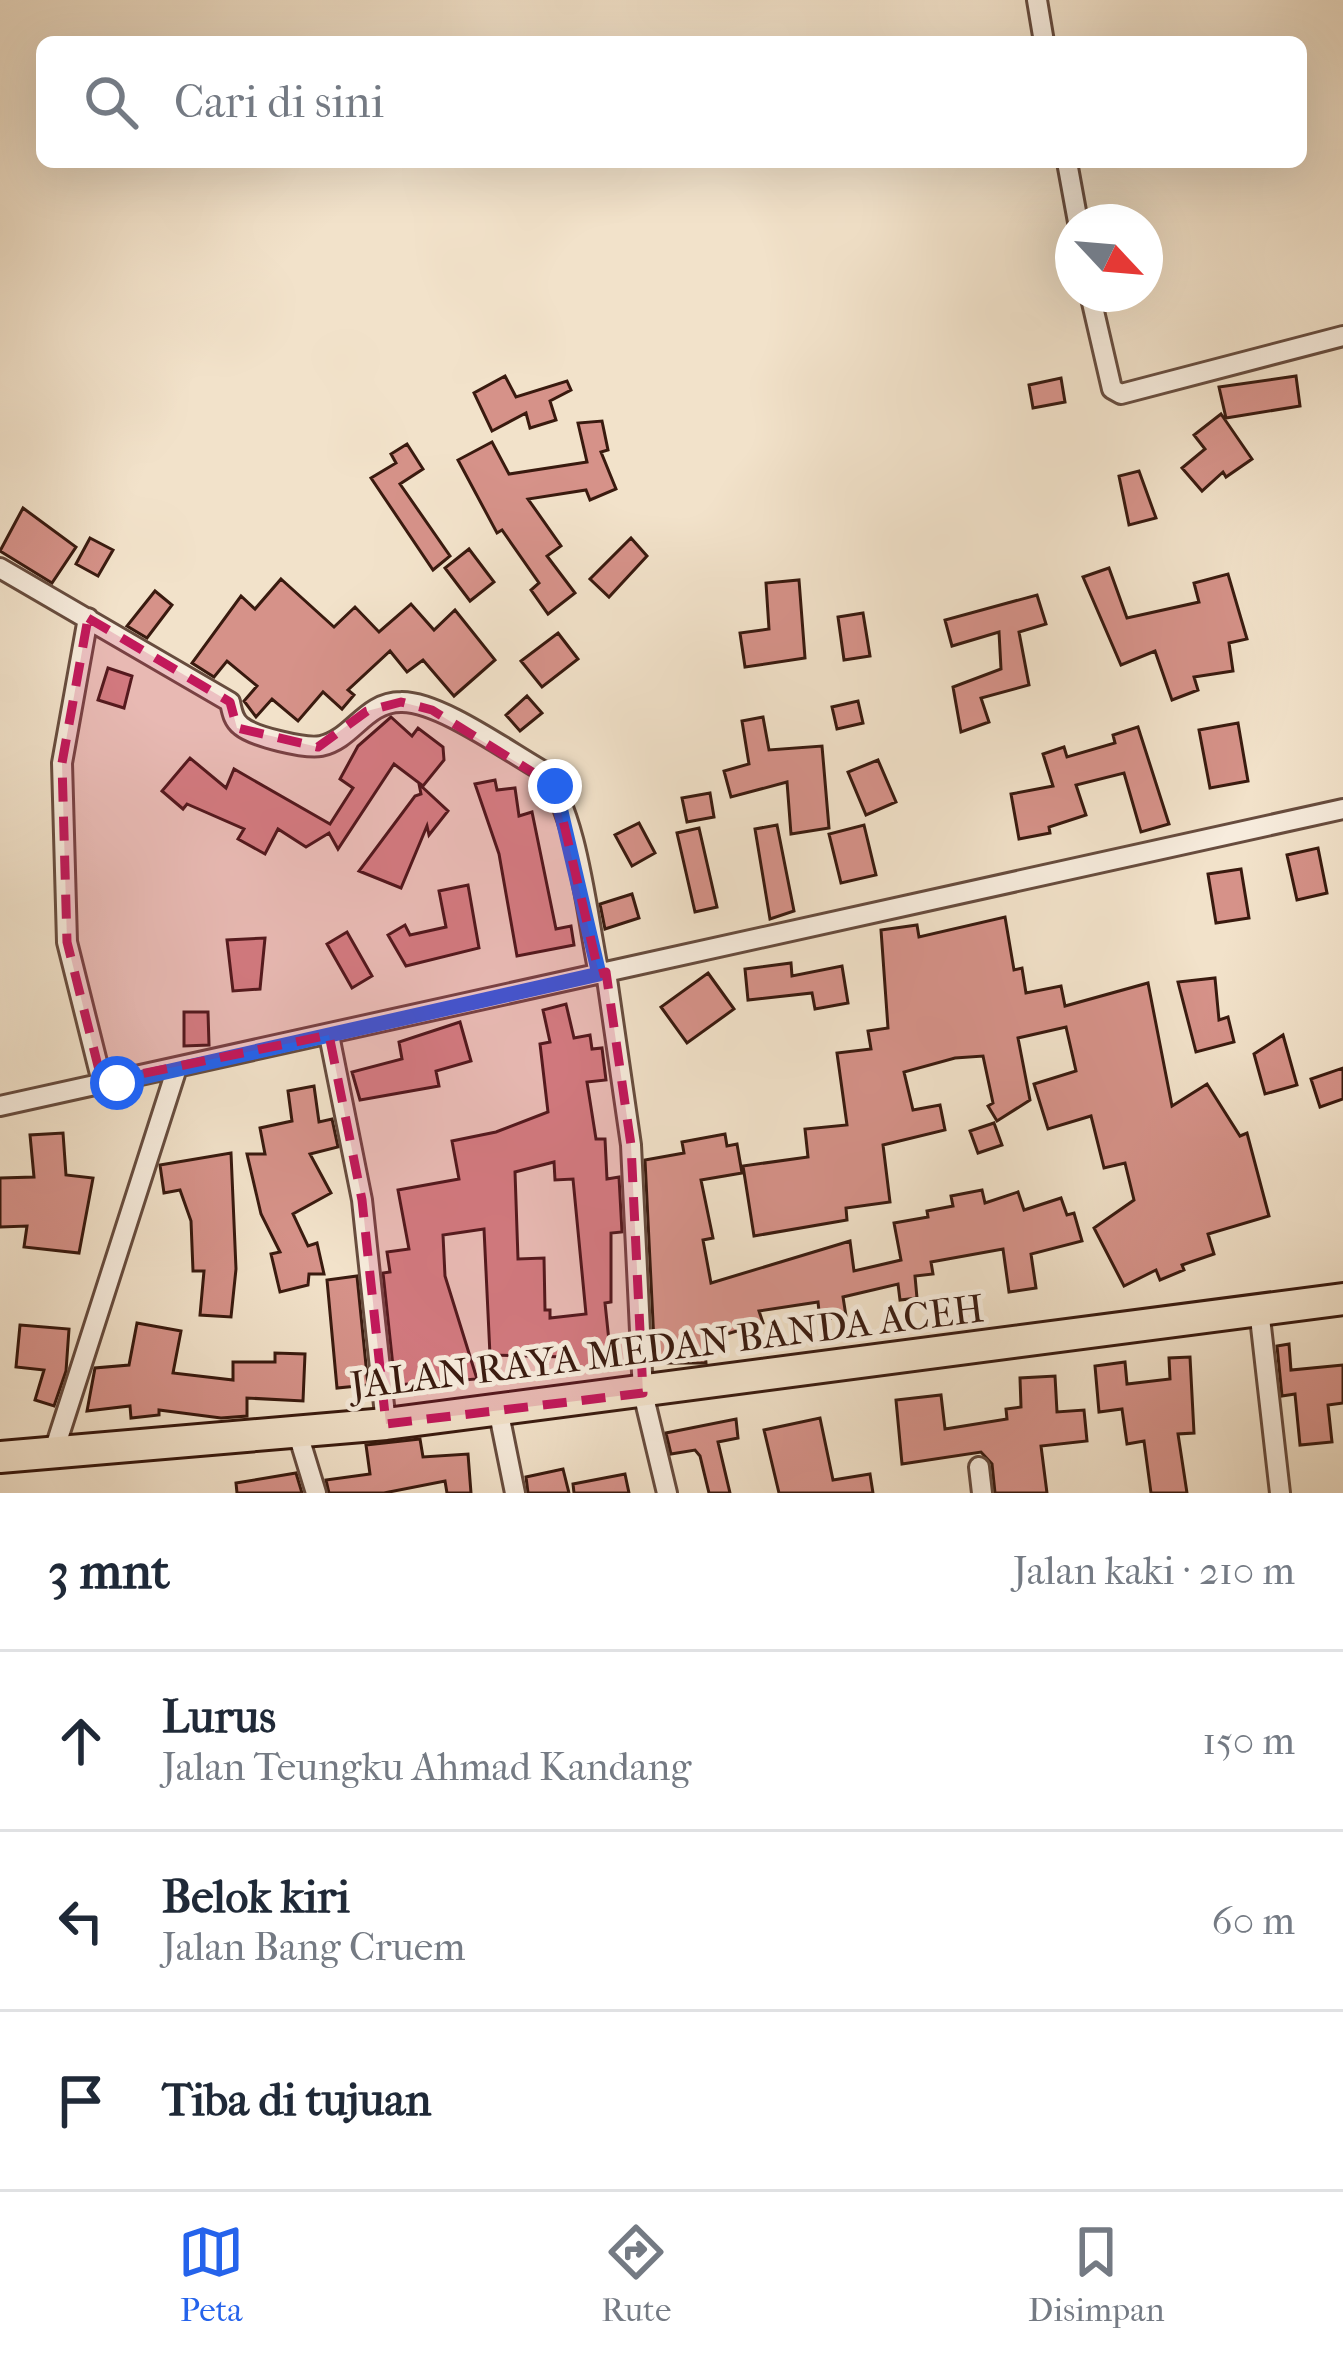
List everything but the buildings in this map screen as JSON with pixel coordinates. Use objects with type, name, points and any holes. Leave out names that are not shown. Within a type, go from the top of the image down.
[{"type":"highway","name":"JALAN RAYA MEDAN BANDA ACEH","points":[[0,1457],[386,1424],[1343,1299]]},
{"type":"street","points":[[1036,0],[1043,36]]},
{"type":"street","points":[[1068,168],[1075,204]]},
{"type":"street","points":[[1093,312],[1103,368],[1112,389],[1121,394],[1343,336]]},
{"type":"street","points":[[0,568],[230,702],[236,723],[246,730],[318,747],[343,736],[367,711],[401,702],[432,710],[543,771],[555,786],[603,973],[631,1145],[643,1393],[667,1493]]},
{"type":"street","points":[[88,618],[62,763],[67,942],[102,1082]]},
{"type":"street","points":[[0,1106],[102,1082],[176,1071],[1343,809]]},
{"type":"street","points":[[328,1035],[362,1199],[386,1424]]},
{"type":"street","points":[[53,1454],[176,1071]]},
{"type":"street","points":[[1258,1309],[1280,1493]]},
{"type":"street","points":[[497,1409],[515,1493]]},
{"type":"street","points":[[298,1434],[316,1493]]},
{"type":"street","points":[[979,1467],[982,1493]]},
{"type":"highlighted area","points":[[88,618],[230,702],[237,728],[318,747],[367,711],[401,702],[432,710],[555,786],[599,974],[606,972],[631,1145],[643,1393],[386,1424],[362,1200],[329,1035],[102,1082],[67,942],[62,763]]},
{"type":"route","points":[[117,1083],[599,974],[555,786]]}]
